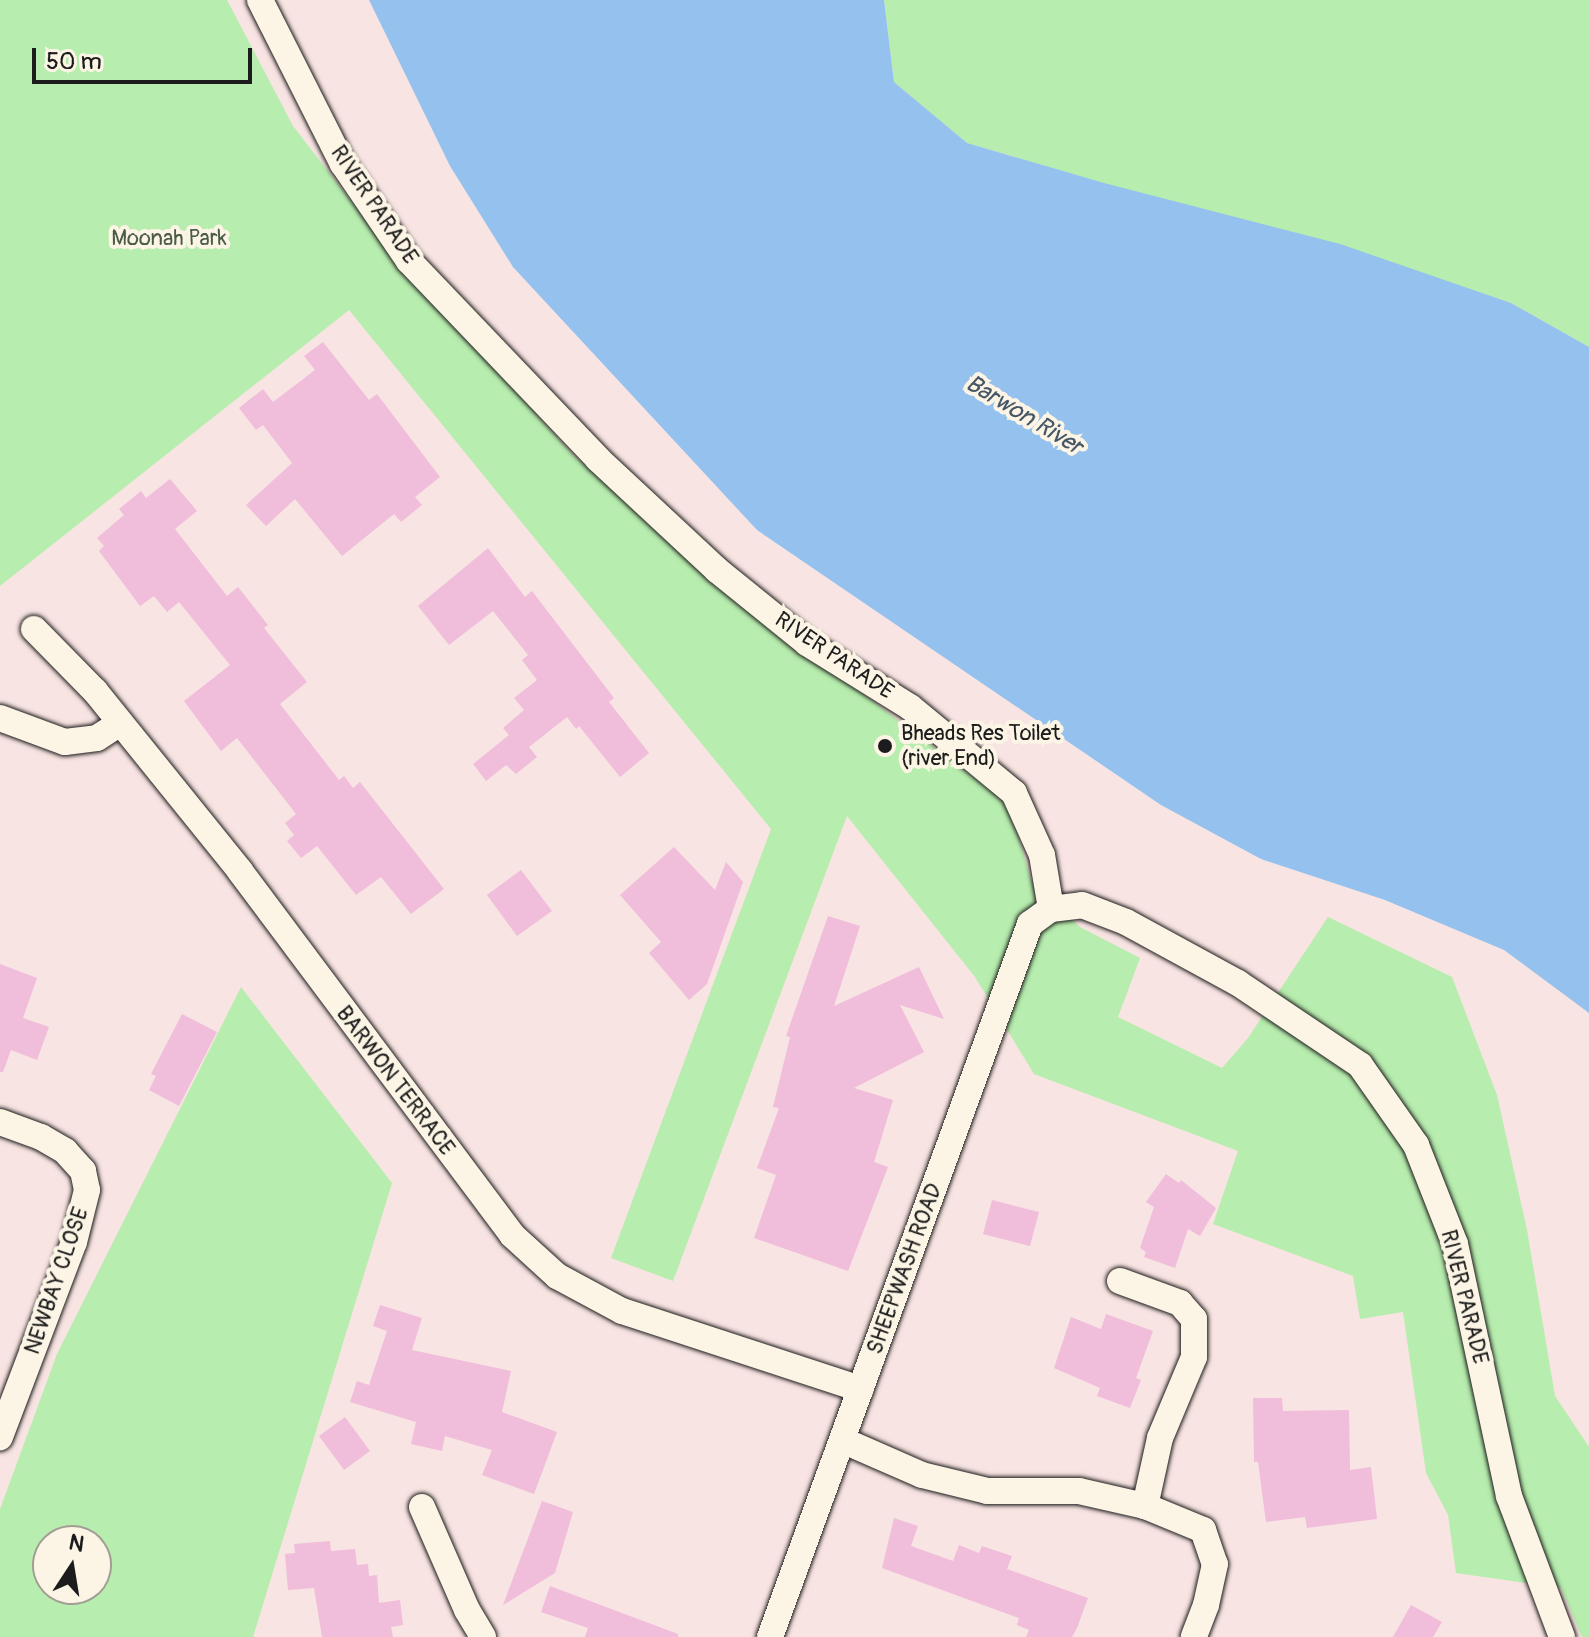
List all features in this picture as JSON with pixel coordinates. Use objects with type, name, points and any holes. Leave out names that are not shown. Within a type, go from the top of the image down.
[{"type":"street","name":"RIVER PARADE","points":[[260,0],[343,164],[409,261],[598,459],[717,570],[807,643],[910,707],[1014,793],[1042,855],[1051,909],[1082,905],[1126,922],[1238,983],[1360,1065],[1416,1145],[1455,1244],[1509,1496],[1562,1637]]},
{"type":"street","name":"BARWON TERRACE","points":[[34,629],[120,723],[240,871],[512,1235],[557,1276],[622,1311],[861,1389]]},
{"type":"street","points":[[0,718],[65,742],[97,738],[120,723]]},
{"type":"street","name":"SHEEPWASH ROAD","points":[[770,1637],[1030,924],[1051,909]]},
{"type":"street","name":"NEWBAY CLOSE","points":[[0,1122],[41,1137],[65,1151],[83,1171],[87,1190],[74,1242],[0,1437]]},
{"type":"street","points":[[1120,1281],[1180,1303],[1194,1319],[1194,1357],[1160,1438],[1145,1506]]},
{"type":"street","points":[[842,1440],[922,1475],[987,1491],[1079,1491],[1145,1506],[1203,1530],[1215,1564],[1206,1605],[1194,1637]]},
{"type":"street","points":[[422,1507],[467,1610],[483,1637]]},
{"type":"green space","name":"Moonah Park","points":[[0,0],[227,0],[293,126],[399,263],[574,456],[825,665],[1009,804],[1031,880],[1080,927],[1140,958],[1118,1017],[1222,1068],[1248,1038],[1328,917],[1452,977],[1497,1095],[1527,1230],[1555,1396],[1589,1447],[1589,1637],[1582,1637],[1561,1588],[1456,1573],[1448,1515],[1426,1473],[1403,1312],[1360,1319],[1353,1276],[1213,1224],[1238,1151],[1034,1074],[975,977],[847,816],[673,1281],[611,1258],[771,829],[349,310],[0,586]]},
{"type":"green space","points":[[884,0],[1589,0],[1589,347],[1511,303],[967,143],[894,82]]},
{"type":"green space","points":[[241,987],[392,1183],[253,1637],[0,1637],[0,1509],[57,1354]]},
{"type":"water","name":"Barwon River","points":[[369,0],[884,0],[894,82],[967,143],[1104,183],[1340,244],[1511,303],[1589,347],[1589,1013],[1504,950],[1385,900],[1261,859],[1161,805],[757,530],[513,267],[450,166]]},
{"type":"building","points":[[323,342],[369,400],[377,394],[440,477],[415,497],[422,505],[401,522],[394,514],[342,556],[295,499],[266,526],[246,505],[292,463],[263,425],[256,430],[239,408],[263,389],[273,402],[315,370],[304,356]]},
{"type":"building","points":[[170,479],[197,511],[175,529],[227,596],[238,587],[268,625],[264,628],[307,682],[280,704],[339,780],[344,776],[353,788],[360,782],[444,889],[411,914],[381,877],[356,895],[317,846],[301,858],[287,841],[294,835],[285,823],[296,814],[237,738],[221,751],[184,701],[230,665],[179,602],[167,612],[154,596],[140,606],[99,551],[104,546],[97,538],[124,515],[119,509],[141,491],[146,498]]},
{"type":"building","points":[[488,548],[525,597],[532,591],[614,698],[609,702],[649,753],[620,777],[579,726],[576,729],[567,717],[529,747],[537,757],[516,774],[506,765],[486,781],[473,764],[509,735],[503,728],[524,710],[514,698],[537,680],[522,660],[528,655],[493,611],[449,645],[418,606]]},
{"type":"building","points":[[674,847],[715,890],[726,862],[743,882],[707,984],[689,1000],[649,953],[661,942],[620,895]]},
{"type":"building","points":[[521,870],[552,911],[517,936],[487,895]]},
{"type":"building","points":[[828,916],[860,926],[834,1006],[919,967],[944,1019],[900,1005],[924,1052],[854,1088],[893,1100],[874,1162],[888,1167],[848,1271],[754,1238],[776,1175],[757,1168],[779,1108],[773,1107],[790,1037],[786,1036]]},
{"type":"building","points":[[0,964],[37,978],[23,1018],[49,1027],[37,1060],[11,1050],[3,1072],[0,1072]]},
{"type":"building","points":[[182,1014],[217,1032],[179,1106],[149,1090],[156,1076],[151,1074]]},
{"type":"building","points":[[1166,1174],[1179,1183],[1181,1180],[1216,1208],[1200,1236],[1188,1229],[1175,1268],[1144,1257],[1146,1252],[1140,1248],[1154,1207],[1146,1202]]},
{"type":"building","points":[[992,1200],[1039,1212],[1030,1246],[983,1234]]},
{"type":"building","points":[[380,1305],[422,1318],[412,1350],[511,1371],[502,1412],[557,1432],[534,1494],[482,1475],[492,1450],[445,1436],[442,1451],[411,1444],[416,1422],[350,1402],[357,1381],[369,1385],[387,1331],[373,1326]]},
{"type":"building","points":[[1106,1314],[1153,1331],[1136,1378],[1141,1380],[1130,1408],[1097,1396],[1100,1388],[1054,1368],[1071,1317],[1101,1329]]},
{"type":"building","points":[[1253,1398],[1282,1398],[1283,1411],[1349,1410],[1350,1470],[1371,1467],[1377,1519],[1307,1528],[1305,1517],[1266,1522],[1258,1462],[1254,1462]]},
{"type":"building","points":[[345,1417],[370,1451],[344,1470],[319,1436]]},
{"type":"building","points":[[542,1501],[573,1512],[555,1573],[503,1605]]},
{"type":"building","points":[[894,1518],[918,1526],[911,1546],[953,1561],[959,1545],[979,1553],[982,1546],[1012,1556],[1007,1569],[1088,1598],[1072,1637],[1026,1637],[1029,1630],[1017,1625],[1019,1618],[882,1568]]},
{"type":"building","points":[[330,1541],[331,1551],[355,1549],[357,1565],[368,1564],[369,1576],[377,1575],[379,1603],[400,1600],[403,1625],[391,1627],[393,1637],[322,1637],[314,1588],[288,1590],[285,1554],[295,1553],[294,1544]]},
{"type":"building","points":[[550,1586],[678,1634],[678,1637],[585,1637],[588,1628],[541,1612]]},
{"type":"building","points":[[1411,1605],[1442,1622],[1433,1637],[1393,1637]]},
{"type":"place","name":"Bheads Res Toilet (river End)","points":[[885,746]]}]
